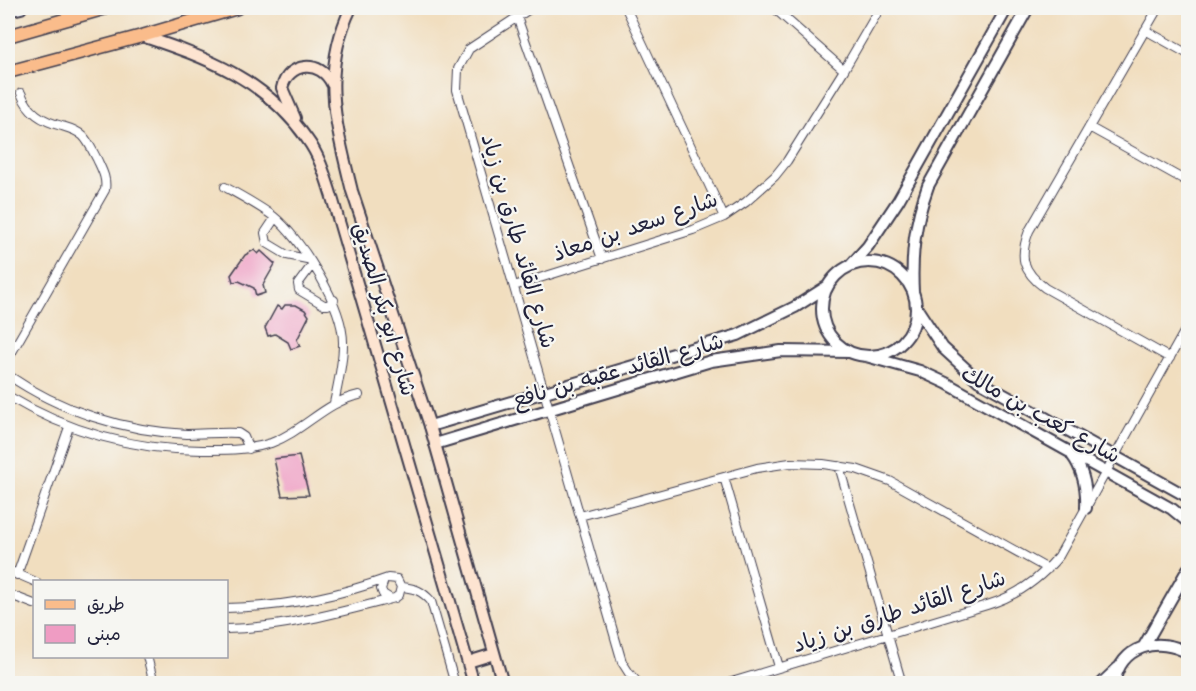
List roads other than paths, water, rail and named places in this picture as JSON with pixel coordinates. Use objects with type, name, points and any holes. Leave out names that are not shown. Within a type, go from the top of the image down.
[{"type":"main road","points":[[8,36],[106,8]]},
{"type":"main road","points":[[8,72],[237,8]]},
{"type":"main road","name":"شارع ابو بكر الصديق","points":[[351,8],[340,30],[332,84],[335,115],[352,191],[430,426],[502,684]]},
{"type":"main road","name":"شارع ابو بكر الصديق","points":[[142,36],[199,55],[229,69],[251,83],[276,102],[308,140],[320,163],[474,684]]},
{"type":"main road","points":[[299,129],[282,88],[286,78],[299,68],[310,66],[325,73],[332,84]]},
{"type":"main road","points":[[468,662],[494,654]]},
{"type":"street","points":[[8,9],[21,8]]},
{"type":"street","name":"شارع القائد طارق بن زياد","points":[[531,8],[469,49],[458,69],[457,90],[622,662],[639,684]]},
{"type":"street","points":[[626,8],[724,217]]},
{"type":"street","points":[[774,8],[844,70]]},
{"type":"street","name":"شارع سعد بن معاذ","points":[[514,286],[693,230],[724,217],[746,202],[775,176],[798,144],[880,8]]},
{"type":"street","points":[[850,266],[871,241],[898,201],[1007,8]]},
{"type":"street","points":[[913,292],[905,279],[894,269],[880,263],[865,262],[850,266],[837,274],[828,286],[823,301],[823,316],[828,331],[837,344],[850,352],[866,356],[881,354],[896,348],[907,337],[914,323],[916,307],[913,292],[914,238],[919,211],[928,186],[1028,8]]},
{"type":"street","points":[[1158,8],[1029,231],[1023,247],[1024,264],[1032,278],[1045,288],[1170,358]]},
{"type":"street","points":[[517,17],[602,259]]},
{"type":"street","points":[[1145,30],[1188,54]]},
{"type":"street","points":[[8,358],[105,190],[106,184],[104,172],[82,135],[32,112],[21,93]]},
{"type":"street","points":[[1089,127],[1188,183]]},
{"type":"street","points":[[225,188],[275,218],[291,234],[334,300],[343,341],[334,403]]},
{"type":"street","points":[[275,218],[265,233],[267,243],[287,255],[310,262]]},
{"type":"street","points":[[310,262],[298,284],[299,290],[324,305],[334,300]]},
{"type":"street","name":"شارع القائد عقبه بن نافع","points":[[430,426],[738,335],[795,307],[828,286]]},
{"type":"street","name":"شارع كعب بن مالك","points":[[916,307],[943,348],[979,381],[1188,497]]},
{"type":"street","name":"شارع القائد طارق بن زياد","points":[[725,684],[1001,601],[1026,588],[1059,556],[1188,325]]},
{"type":"street","name":"شارع القائد عقبه بن نافع","points":[[435,444],[711,361],[780,351],[850,352]]},
{"type":"street","name":"شارع كعب بن مالك","points":[[866,356],[911,368],[946,382],[1172,509],[1188,522]]},
{"type":"street","points":[[8,375],[63,406],[95,418],[132,427],[185,434],[238,434],[244,437],[249,449]]},
{"type":"street","points":[[8,396],[28,408],[89,434],[135,446],[177,451],[249,449],[273,442],[292,433],[334,403],[359,395]]},
{"type":"street","points":[[89,434],[84,423],[95,418]]},
{"type":"street","points":[[89,434],[101,429],[95,418]]},
{"type":"street","points":[[17,575],[69,427]]},
{"type":"street","points":[[1070,452],[1085,482],[1086,508]]},
{"type":"street","points":[[580,516],[774,465],[807,463],[839,466],[856,469],[890,481],[1048,569]]},
{"type":"street","points":[[839,466],[902,684]]},
{"type":"street","points":[[724,477],[779,667]]},
{"type":"street","points":[[1144,646],[1188,569]]},
{"type":"street","points":[[8,570],[33,581]]},
{"type":"street","points":[[228,608],[284,603],[324,596],[393,578],[397,579],[401,587],[399,595],[391,599],[327,616],[290,623],[228,630]]},
{"type":"street","points":[[384,580],[381,589],[386,597],[391,599]]},
{"type":"street","points":[[401,587],[414,588],[424,593],[431,601],[455,684]]},
{"type":"street","points":[[8,594],[33,604]]},
{"type":"street","points":[[1101,684],[1131,654],[1144,646],[1161,644],[1176,646],[1188,653]]},
{"type":"street","points":[[147,658],[154,684]]},
{"type":"street","points":[[1114,684],[1120,666]]}]
